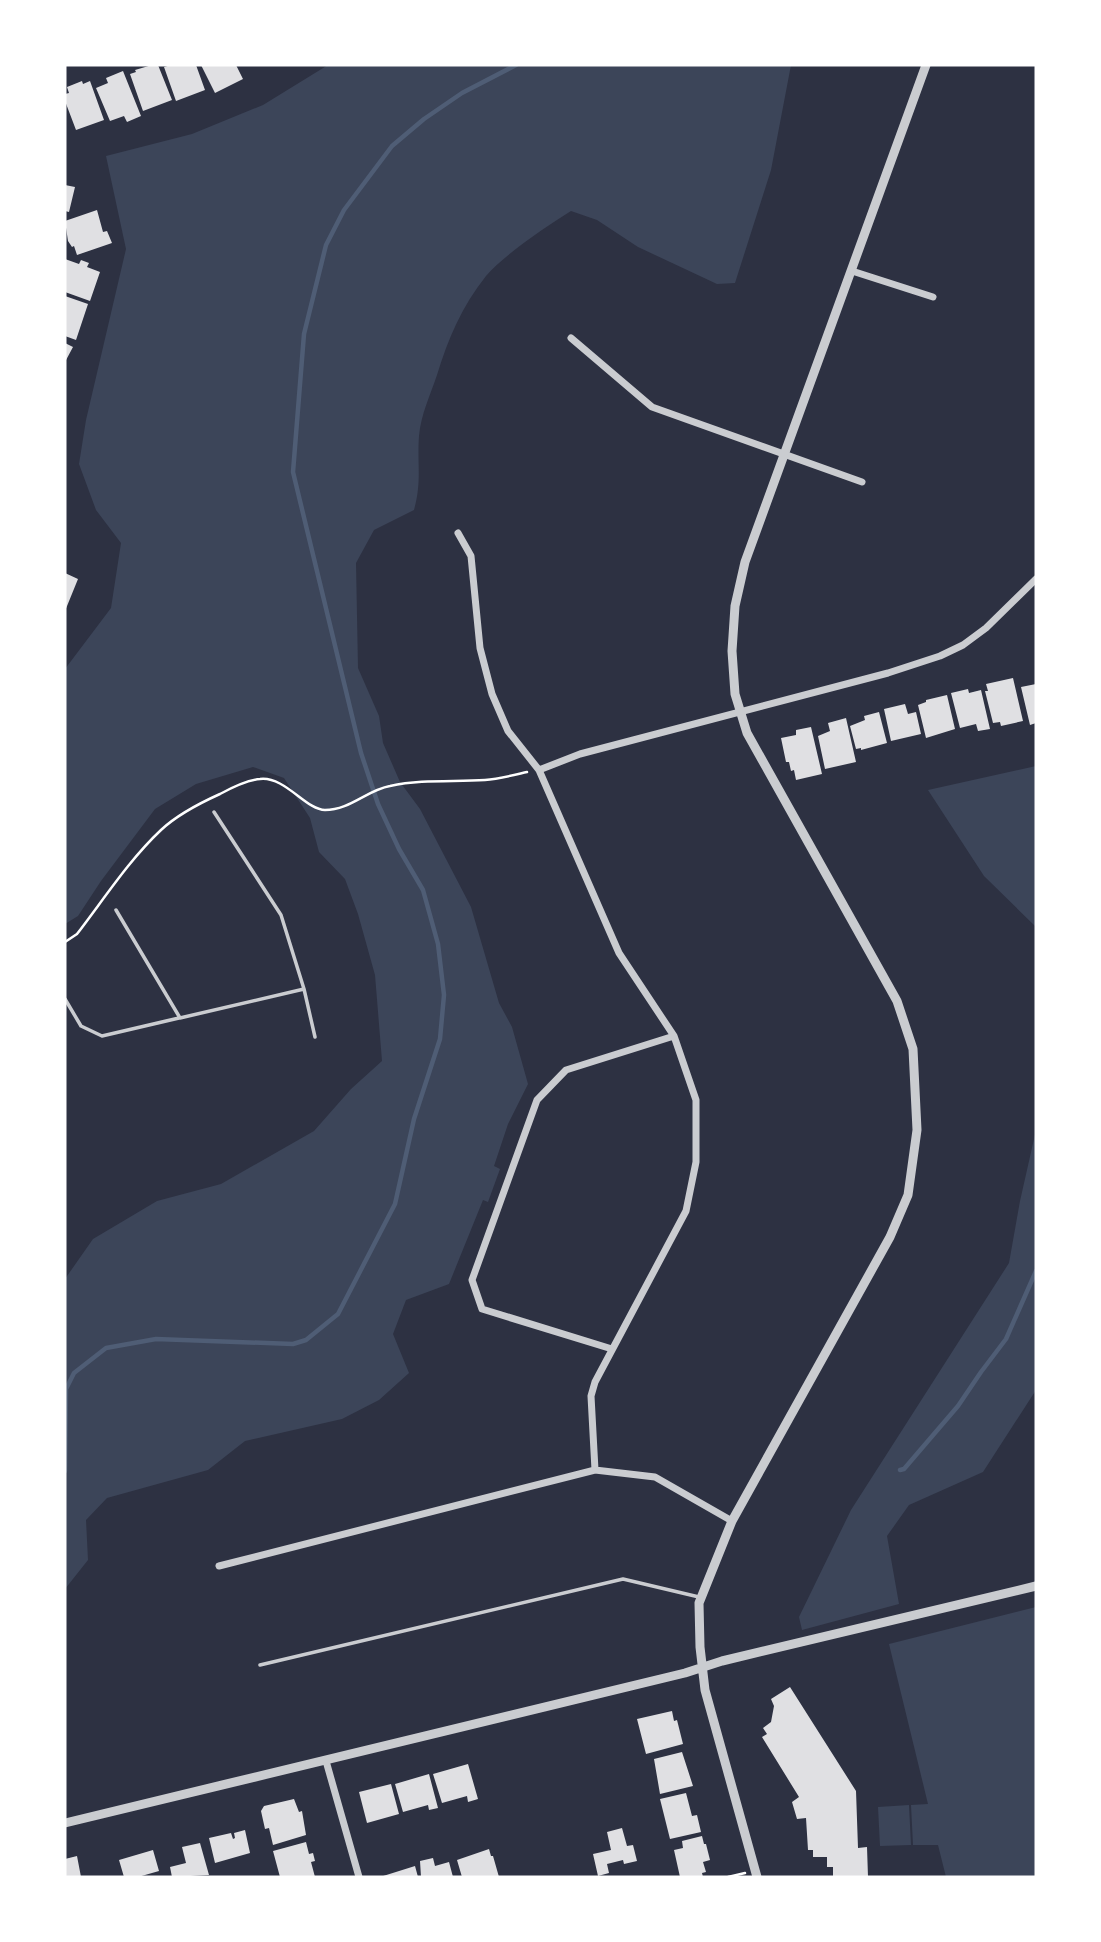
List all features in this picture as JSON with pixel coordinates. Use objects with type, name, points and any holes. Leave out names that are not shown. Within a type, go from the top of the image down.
[{"type":"street","points":[[756,1874],[705,1690],[701,1668],[699,1603],[732,1521],[890,1237],[908,1195],[917,1130],[913,1049],[897,1001],[751,744],[739,711],[732,651],[735,606],[745,562],[926,65]]},
{"type":"street","points":[[852,271],[933,297]]},
{"type":"street","points":[[571,338],[652,407],[862,482]]},
{"type":"street","points":[[458,533],[471,556],[480,648],[492,694],[508,731],[539,770],[619,953],[674,1036],[696,1100],[696,1162],[686,1211],[595,1382],[591,1396],[595,1470]]},
{"type":"street","points":[[539,770],[580,754],[896,671],[940,656],[963,645],[986,628],[1036,579]]},
{"type":"street","points":[[612,1349],[482,1309],[472,1280],[537,1100],[566,1070],[674,1036]]},
{"type":"street","points":[[219,1566],[595,1470],[655,1477],[732,1521]]},
{"type":"street","points":[[65,1823],[326,1762],[1036,1586]]},
{"type":"street","points":[[326,1762],[359,1877]]},
{"type":"lane","points":[[214,812],[281,915],[304,989],[315,1037]]},
{"type":"lane","points":[[116,910],[180,1018]]},
{"type":"lane","points":[[65,999],[81,1026],[102,1036],[304,989]]},
{"type":"lane","points":[[260,1665],[623,1579],[701,1598]]},
{"type":"path","points":[[65,942],[77,934],[137,855],[163,828],[218,794],[260,779],[271,780],[297,793],[314,808],[325,810],[346,806],[386,786],[422,780],[488,780],[539,770]]},
{"type":"path","points":[[728,1877],[756,1874]]},
{"type":"shaded area","points":[[328,65],[791,65],[771,170],[735,283],[717,284],[638,247],[597,220],[571,211],[526,241],[486,276],[463,311],[451,336],[422,420],[418,490],[414,510],[374,530],[356,563],[358,668],[379,716],[383,743],[400,782],[420,809],[471,907],[499,1003],[512,1027],[528,1084],[508,1124],[494,1166],[500,1169],[488,1202],[483,1200],[449,1284],[406,1300],[393,1334],[409,1373],[379,1400],[342,1419],[245,1441],[208,1470],[107,1498],[86,1520],[88,1560],[65,1589],[65,1279],[93,1239],[157,1201],[221,1184],[314,1131],[351,1089],[382,1061],[375,975],[358,914],[345,879],[319,852],[310,818],[284,778],[253,767],[196,784],[155,809],[78,916],[65,924],[65,669],[111,608],[121,543],[96,510],[79,464],[86,420],[126,249],[106,156],[192,134],[263,105]]},
{"type":"shaded area","points":[[1036,766],[1036,927],[984,876],[928,790]]},
{"type":"shaded area","points":[[1036,1130],[1036,1390],[983,1472],[909,1505],[887,1536],[899,1604],[802,1630],[799,1617],[851,1510],[1009,1263]]},
{"type":"shaded area","points":[[1036,1607],[1036,1877],[946,1877],[938,1845],[913,1845],[911,1805],[928,1804],[889,1644]]},
{"type":"shaded area","points":[[909,1805],[911,1845],[880,1846],[878,1807]]},
{"type":"building","points":[[158,65],[172,100],[143,111],[130,74]]},
{"type":"building","points":[[196,65],[205,90],[176,101],[164,67]]},
{"type":"building","points":[[201,65],[236,65],[243,79],[215,93]]},
{"type":"building","points":[[123,71],[141,116],[127,122],[124,116],[110,121],[96,88],[108,83],[106,78]]},
{"type":"building","points":[[82,81],[83,84],[90,81],[104,120],[76,130],[65,94],[69,93],[67,87]]},
{"type":"building","points":[[65,185],[75,187],[69,212],[65,211]]},
{"type":"building","points":[[97,210],[103,232],[107,231],[112,243],[77,255],[74,246],[68,241],[65,221]]},
{"type":"building","points":[[65,259],[79,264],[81,260],[89,263],[87,267],[100,272],[90,301],[65,292]]},
{"type":"building","points":[[65,296],[88,304],[76,340],[65,336]]},
{"type":"building","points":[[65,343],[73,347],[65,362]]},
{"type":"building","points":[[65,573],[78,579],[65,611]]},
{"type":"building","points":[[1013,678],[1023,721],[1001,726],[1000,722],[993,723],[985,691],[988,691],[986,684]]},
{"type":"building","points":[[1036,684],[1036,723],[1030,725],[1021,687]]},
{"type":"building","points":[[968,689],[969,693],[981,690],[990,729],[978,731],[976,724],[960,728],[951,693]]},
{"type":"building","points":[[947,695],[955,729],[926,738],[918,705],[926,700]]},
{"type":"building","points":[[905,704],[908,714],[916,712],[921,734],[891,741],[884,709]]},
{"type":"building","points":[[879,712],[887,743],[856,749],[850,726],[865,720],[864,716]]},
{"type":"building","points":[[846,718],[856,762],[825,769],[818,736],[830,731],[828,723]]},
{"type":"building","points":[[811,727],[822,774],[796,780],[794,770],[791,771],[789,762],[786,762],[781,738],[796,735],[796,730]]},
{"type":"building","points":[[790,1687],[856,1791],[858,1848],[867,1847],[868,1877],[833,1877],[833,1867],[827,1867],[827,1857],[813,1857],[813,1850],[808,1850],[806,1818],[797,1819],[792,1802],[799,1797],[762,1737],[767,1734],[763,1728],[771,1722],[774,1706],[771,1699]]},
{"type":"building","points":[[672,1711],[683,1744],[646,1754],[637,1719]]},
{"type":"building","points":[[682,1752],[693,1786],[660,1794],[654,1759]]},
{"type":"building","points":[[468,1764],[478,1799],[468,1802],[467,1796],[442,1803],[433,1774]]},
{"type":"building","points":[[429,1774],[438,1808],[429,1810],[428,1805],[403,1812],[395,1784]]},
{"type":"building","points":[[391,1784],[399,1814],[367,1823],[359,1792]]},
{"type":"building","points":[[686,1793],[692,1816],[697,1815],[701,1832],[670,1839],[660,1799]]},
{"type":"building","points":[[294,1799],[299,1812],[302,1811],[306,1835],[273,1845],[269,1828],[265,1829],[261,1811],[264,1806]]},
{"type":"building","points":[[622,1828],[627,1846],[633,1845],[637,1861],[624,1864],[623,1860],[607,1864],[609,1873],[598,1876],[593,1854],[611,1850],[607,1832]]},
{"type":"building","points":[[245,1830],[250,1853],[215,1863],[209,1838],[231,1833],[233,1839],[234,1833]]},
{"type":"building","points":[[702,1836],[710,1860],[703,1862],[706,1872],[702,1873],[703,1877],[680,1877],[674,1850],[683,1848],[682,1841]]},
{"type":"building","points":[[306,1842],[309,1854],[313,1853],[315,1861],[311,1862],[315,1877],[280,1877],[273,1851]]},
{"type":"building","points":[[200,1843],[209,1875],[172,1877],[170,1867],[186,1863],[182,1847]]},
{"type":"building","points":[[489,1849],[499,1877],[462,1877],[457,1860]]},
{"type":"building","points":[[153,1850],[159,1871],[138,1877],[124,1877],[119,1860]]},
{"type":"building","points":[[77,1856],[81,1877],[65,1877],[65,1859]]},
{"type":"building","points":[[433,1858],[435,1866],[449,1862],[453,1877],[421,1877],[420,1861]]},
{"type":"building","points":[[415,1866],[418,1877],[380,1877]]},
{"type":"waterway","points":[[65,1471],[66,1389],[74,1373],[106,1348],[156,1339],[293,1344],[306,1340],[338,1314],[395,1204],[414,1119],[440,1039],[444,995],[438,944],[423,890],[399,849],[378,804],[361,753],[293,472],[304,334],[326,245],[344,210],[392,146],[424,119],[462,93],[516,65]]},
{"type":"waterway","points":[[900,1470],[904,1469],[958,1406],[1006,1339],[1036,1271]]}]
